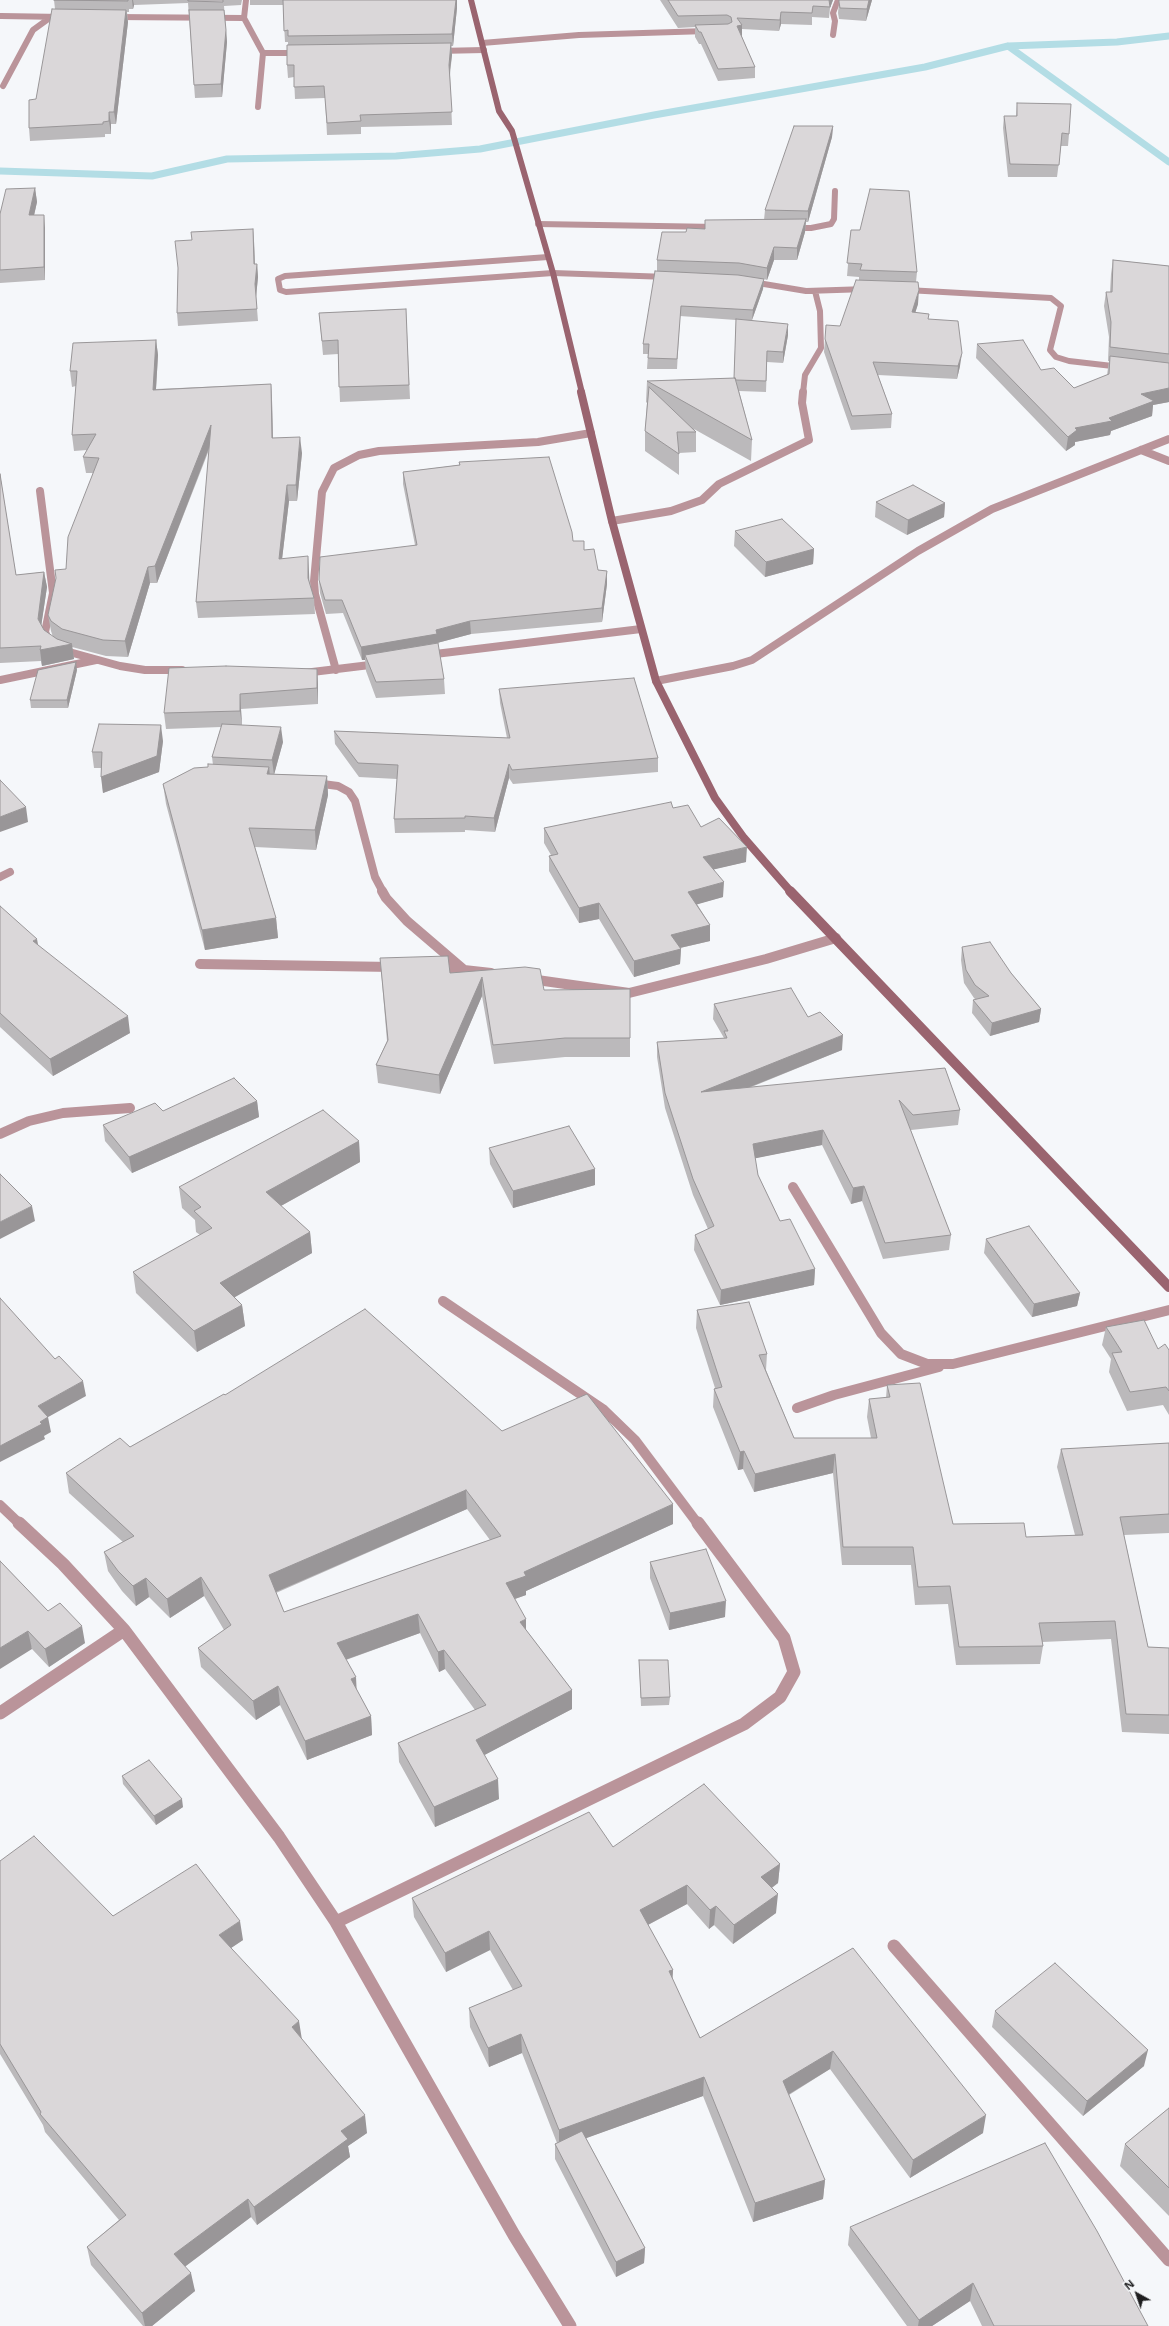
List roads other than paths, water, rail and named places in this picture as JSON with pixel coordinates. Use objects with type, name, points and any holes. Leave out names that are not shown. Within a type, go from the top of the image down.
[{"type":"main road","points":[[472,0],[499,111],[512,131],[553,273],[612,521],[656,681],[715,798],[744,838],[773,873],[1169,1287]]},
{"type":"street","points":[[246,0],[244,18],[263,53],[258,106]]},
{"type":"street","points":[[833,35],[835,21],[833,13],[838,0]]},
{"type":"street","points":[[1,16],[67,17]]},
{"type":"street","points":[[3,86],[33,30],[51,17]]},
{"type":"street","points":[[106,17],[244,18]]},
{"type":"street","points":[[482,43],[579,35],[712,31]]},
{"type":"street","points":[[428,51],[484,50]]},
{"type":"street","points":[[263,53],[310,52]]},
{"type":"street","points":[[787,228],[811,228],[831,224],[834,219],[835,190]]},
{"type":"street","points":[[538,224],[723,227]]},
{"type":"street","points":[[548,257],[285,276],[278,279],[280,290],[286,292],[553,273],[675,278]]},
{"type":"street","points":[[746,281],[815,291],[853,288],[876,289]]},
{"type":"street","points":[[900,290],[1041,296],[1051,298],[1061,306],[1050,350],[1056,357],[1069,361],[1128,368]]},
{"type":"street","points":[[612,521],[671,511],[702,500],[719,484],[809,440],[802,403],[805,375],[821,348],[820,311],[815,291]]},
{"type":"street","points":[[336,670],[315,594],[314,581],[322,492],[334,468],[359,455],[379,452],[538,442],[591,433]]},
{"type":"street","points":[[656,681],[733,666],[752,660],[918,551],[992,510],[1040,489],[1169,439]]},
{"type":"street","points":[[1141,450],[1169,461]]},
{"type":"street","points":[[40,491],[53,593],[45,632],[49,641],[62,650],[97,660],[145,670],[191,671]]},
{"type":"street","points":[[418,657],[641,629]]},
{"type":"street","points":[[0,680],[97,660]]},
{"type":"street","points":[[295,673],[336,670],[390,662]]},
{"type":"street","points":[[302,782],[338,786],[349,792],[355,801],[375,877],[386,898],[407,921],[463,968]]},
{"type":"street","points":[[0,877],[10,872]]},
{"type":"street","points":[[516,977],[629,993],[766,959],[836,938]]},
{"type":"street","points":[[200,964],[402,967]]},
{"type":"street","points":[[425,967],[463,968],[501,975]]},
{"type":"street","points":[[0,1134],[29,1121],[63,1113],[130,1108]]},
{"type":"street","points":[[793,1187],[881,1333],[901,1354],[927,1364],[953,1364]]},
{"type":"street","points":[[336,1922],[744,1724],[780,1697],[794,1672],[784,1638],[635,1440],[604,1410],[443,1301]]},
{"type":"street","points":[[797,1408],[834,1395],[1169,1310]]},
{"type":"street","points":[[0,1505],[63,1564],[124,1630],[279,1837],[336,1922],[514,2235],[570,2326]]},
{"type":"street","points":[[0,1713],[124,1630]]},
{"type":"street","points":[[894,1946],[1169,2260]]},
{"type":"waterway","points":[[1008,46],[1117,42],[1169,36]]},
{"type":"waterway","points":[[0,171],[152,176],[227,159],[396,156],[480,149],[654,115],[925,67],[1008,46]]},
{"type":"waterway","points":[[1008,46],[1169,162]]}]
